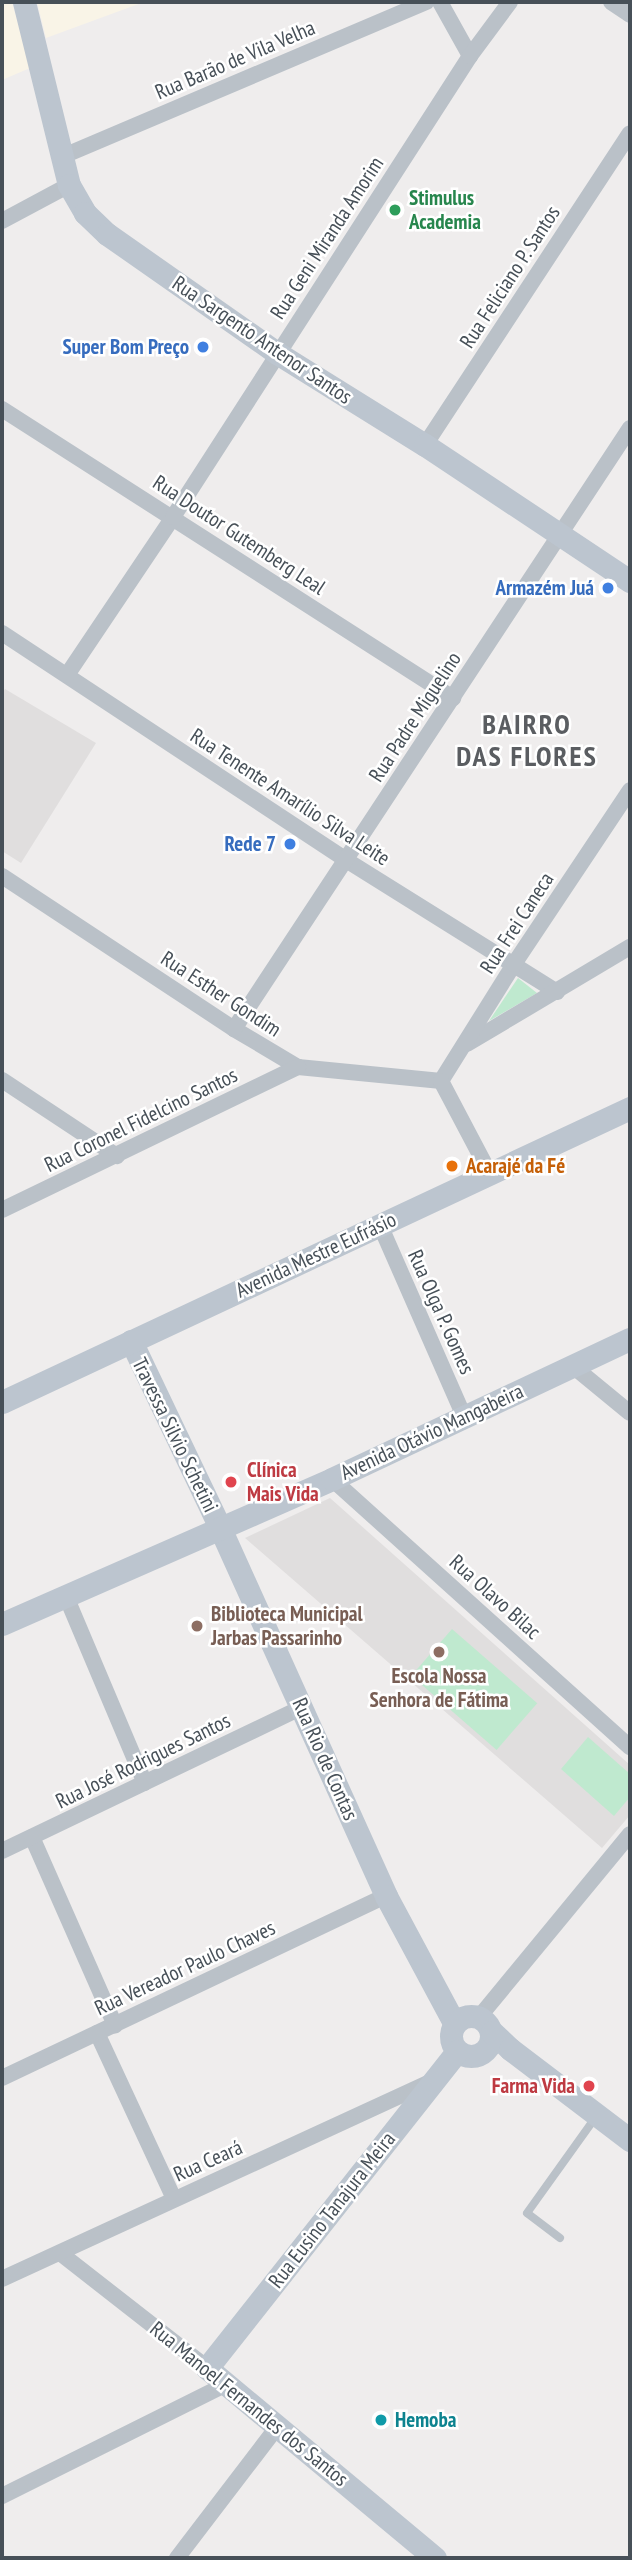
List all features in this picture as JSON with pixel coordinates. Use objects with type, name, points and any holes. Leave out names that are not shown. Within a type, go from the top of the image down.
[{"type":"street","name":"Rua Sargento Antenor Santos","points":[[24,2],[69,185],[85,214],[107,234],[277,353],[425,445],[630,581]]},
{"type":"street","name":"Rua Barão de Vila Velha","points":[[61,157],[426,2]]},
{"type":"street","points":[[440,2],[470,57]]},
{"type":"street","name":"Rua Geni Miranda Amorim","points":[[67,675],[173,517],[470,57],[510,2]]},
{"type":"street","points":[[611,2],[630,13]]},
{"type":"street","points":[[627,2],[630,13]]},
{"type":"street","name":"Rua Feliciano P. Santos","points":[[425,445],[630,133]]},
{"type":"street","points":[[2,221],[69,185]]},
{"type":"street","name":"Rua Doutor Gutemberg Leal","points":[[2,409],[453,698]]},
{"type":"street","name":"Rua Padre Miguelino","points":[[234,1029],[630,428]]},
{"type":"street","name":"Rua Tenente Amarílio Silva Leite","points":[[2,633],[346,860],[557,992]]},
{"type":"street","name":"Rua Frei Caneca","points":[[441,1081],[514,964],[630,790]]},
{"type":"street","name":"Rua Esther Gondim","points":[[2,876],[234,1029],[298,1067],[441,1081]]},
{"type":"street","points":[[464,1046],[630,947]]},
{"type":"street","name":"Rua Coronel Fidelcino Santos","points":[[2,1210],[298,1067]]},
{"type":"street","points":[[2,1080],[117,1156]]},
{"type":"street","points":[[441,1081],[490,1174]]},
{"type":"street","name":"Avenida Mestre Eufrásio","points":[[2,1402],[630,1108]]},
{"type":"street","name":"Rua Olga P. Gomes","points":[[380,1225],[464,1416]]},
{"type":"street","name":"Avenida Otávio Mangabeira","points":[[2,1624],[65,1594],[332,1479],[630,1339]]},
{"type":"street","name":"Travessa Silvio Schetini","points":[[131,1341],[220,1528]]},
{"type":"street","points":[[574,1367],[630,1413]]},
{"type":"street","name":"Rua Olavo Bilac","points":[[332,1479],[630,1747]]},
{"type":"street","name":"Rua Rio de Contas","points":[[220,1528],[386,1896],[454,2023]]},
{"type":"street","points":[[65,1594],[145,1783]]},
{"type":"street","name":"Rua José Rodrigues Santos","points":[[2,1851],[302,1707]]},
{"type":"street","points":[[630,1834],[486,2033],[471,2056],[457,2051],[451,2041],[454,2023],[473,2014],[486,2033],[630,2140]]},
{"type":"street","points":[[32,1838],[115,2025]]},
{"type":"street","name":"Rua Vereador Paulo Chaves","points":[[2,2078],[386,1896]]},
{"type":"street","name":"Rua Rio de Contas","points":[[434,1987],[486,2033]]},
{"type":"street","points":[[97,2033],[174,2199]]},
{"type":"street","name":"Rua Eusino Tanajura Meira","points":[[207,2368],[457,2051]]},
{"type":"street","name":"Rua Ceará","points":[[2,2279],[433,2081]]},
{"type":"street","name":"Rua Manoel Fernandes dos Santos","points":[[60,2253],[207,2368],[435,2558]]},
{"type":"street","points":[[2,2496],[225,2385]]},
{"type":"street","points":[[177,2558],[278,2426]]},
{"type":"lane","points":[[560,2238],[527,2213],[598,2114]]},
{"type":"shaded area","points":[[2,2],[12,2],[30,68],[2,80]]},
{"type":"shaded area","points":[[37,2],[144,2],[46,38]]},
{"type":"shaded area","points":[[5,689],[96,743],[21,863],[2,851],[2,694]]},
{"type":"shaded area","name":"Escola Nossa Senhora de Fátima","points":[[330,1498],[630,1765],[630,1815],[602,1848],[245,1538]]},
{"type":"green space","points":[[518,978],[537,993],[489,1021]]},
{"type":"green space","points":[[452,1629],[537,1703],[497,1750],[411,1676]]},
{"type":"green space","points":[[588,1737],[630,1774],[630,1797],[614,1816],[561,1769]]},
{"type":"place","name":"Stimulus Academia","points":[[395,210]]},
{"type":"place","name":"Super Bom Preço","points":[[203,347]]},
{"type":"place","name":"Armazém Juá","points":[[608,588]]},
{"type":"place","name":"Rede 7","points":[[290,844]]},
{"type":"place","name":"Acarajé da Fé","points":[[452,1166]]},
{"type":"place","name":"Clínica Mais Vida","points":[[231,1482]]},
{"type":"place","name":"Biblioteca Municipal Jarbas Passarinho","points":[[197,1626]]},
{"type":"place","name":"Escola Nossa Senhora de Fátima","points":[[439,1652]]},
{"type":"place","name":"Farma Vida","points":[[589,2086]]},
{"type":"place","name":"Hemoba","points":[[381,2420]]},
{"type":"district","name":"BAIRRO DAS FLORES","points":[[527,740]]}]
